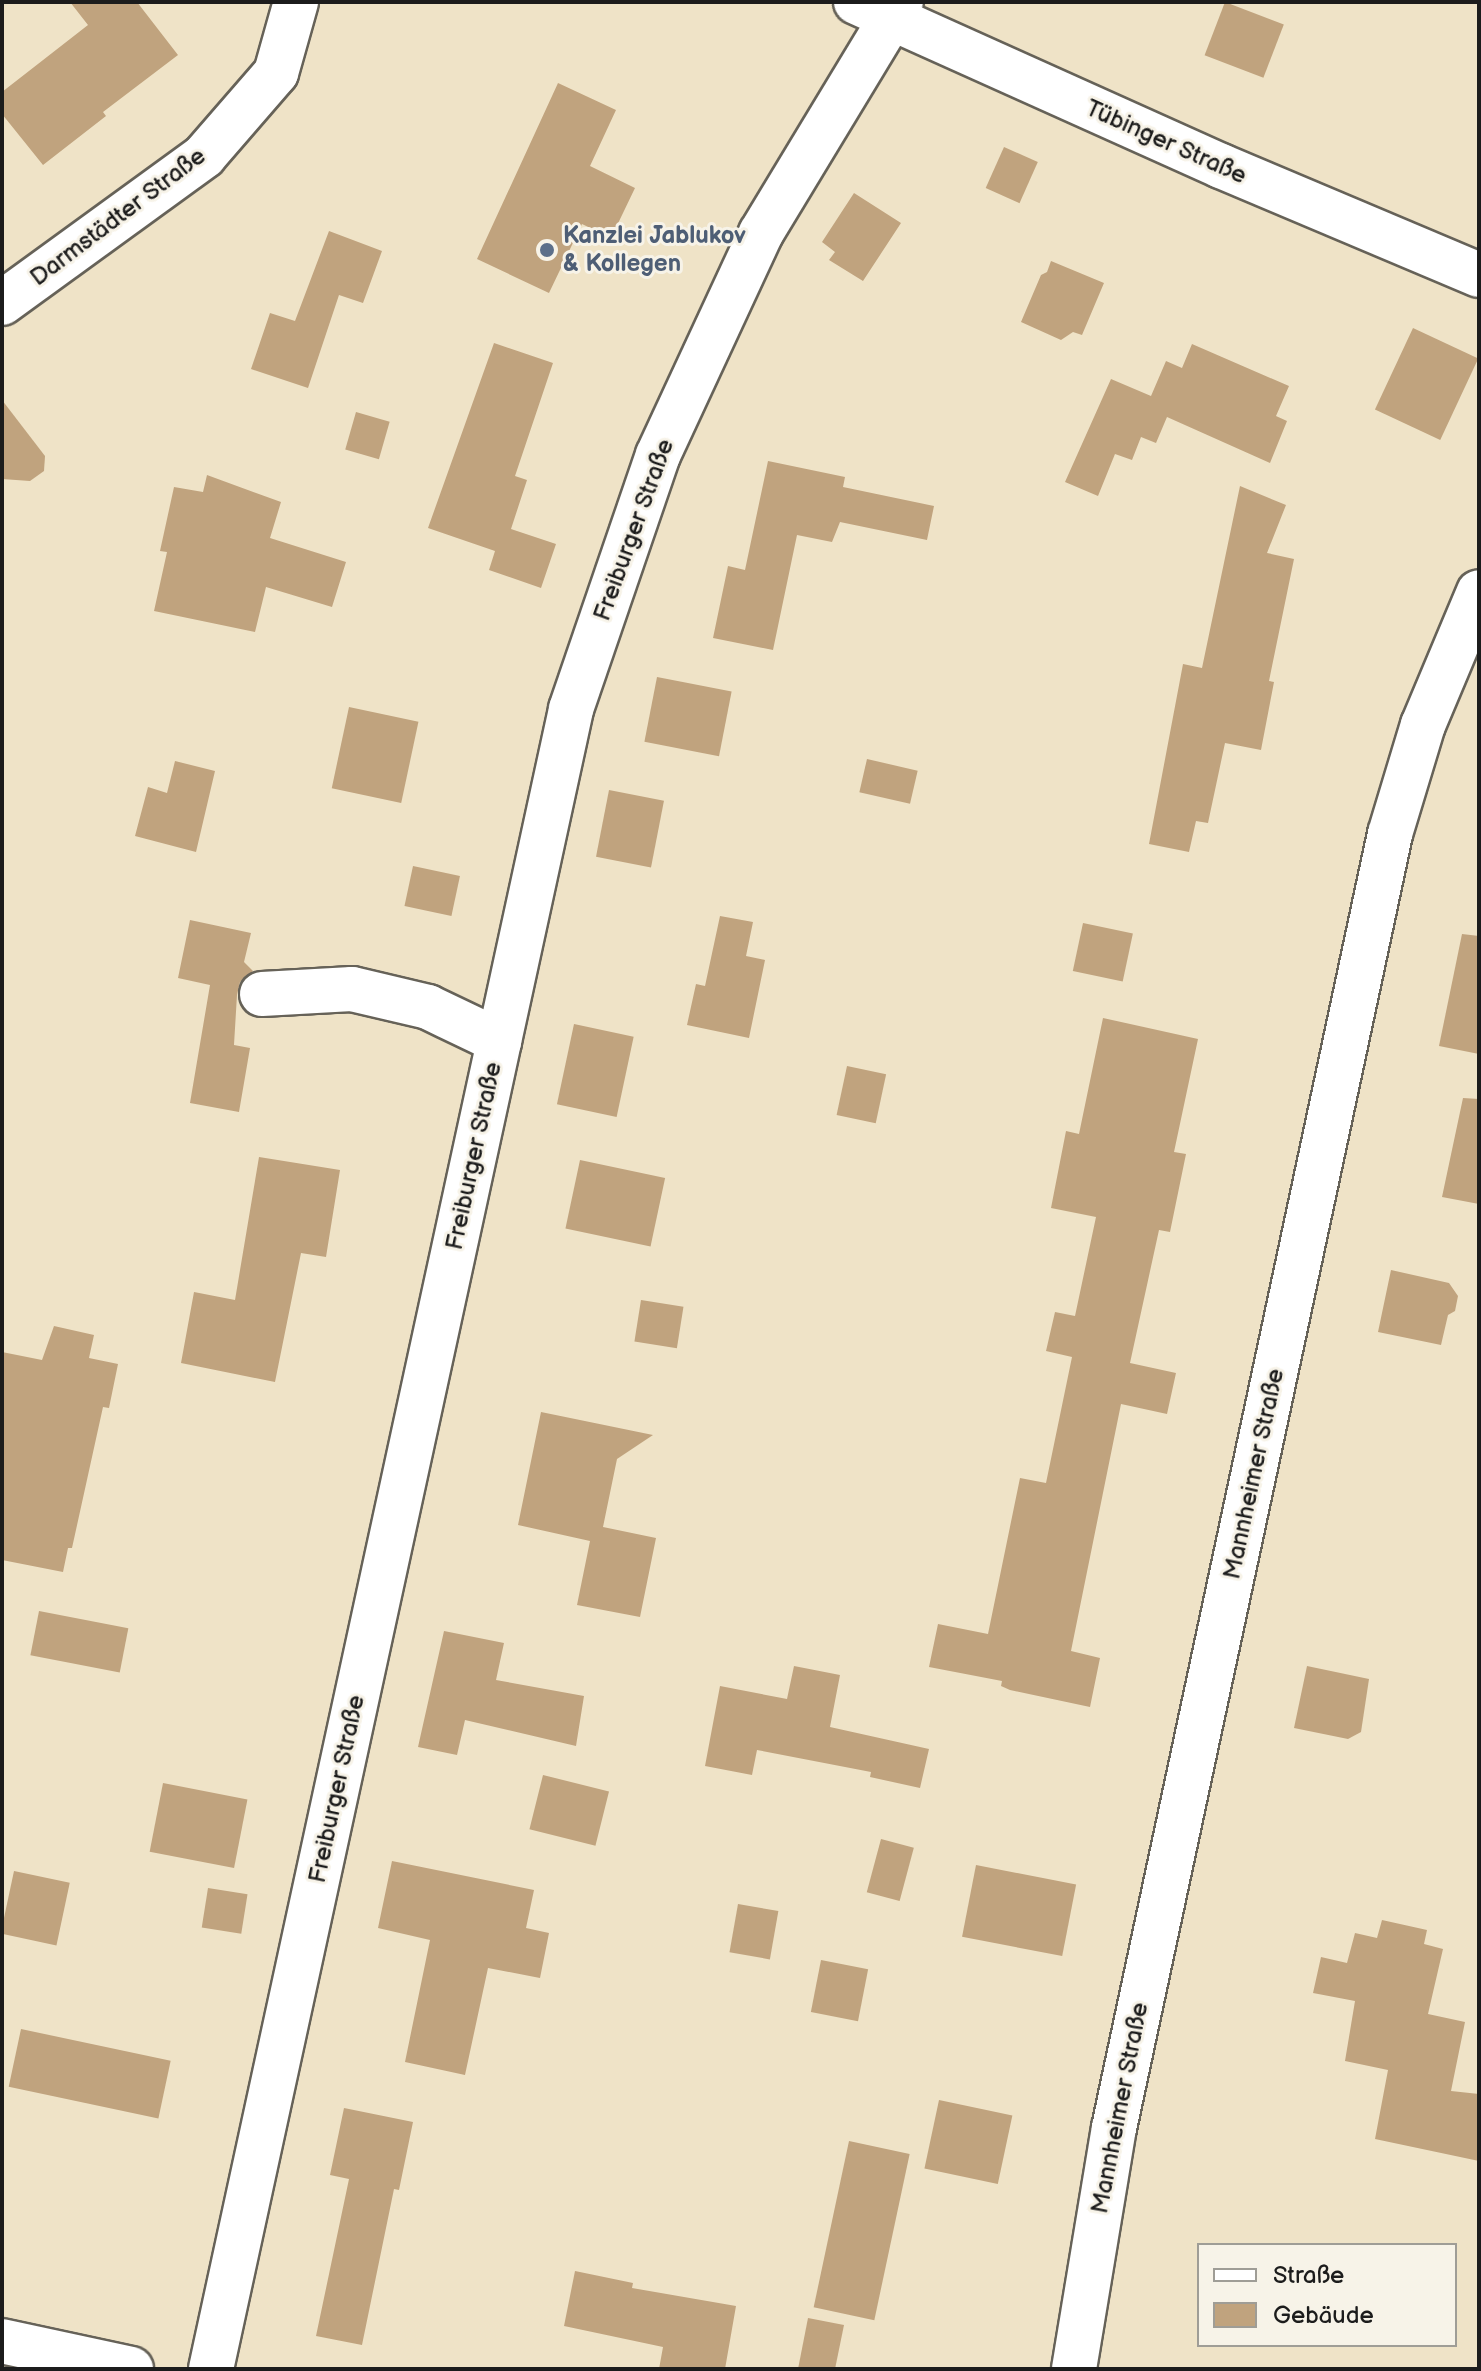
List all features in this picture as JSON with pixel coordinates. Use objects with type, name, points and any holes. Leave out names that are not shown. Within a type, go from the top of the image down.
[{"type":"street","name":"Darmstädter Straße","points":[[2,303],[204,156],[276,73],[296,2]]},
{"type":"street","name":"Tübinger Straße","points":[[882,8],[1221,166],[1479,275]]},
{"type":"street","name":"Freiburger Straße","points":[[211,2369],[571,709],[658,455],[761,233],[882,8]]},
{"type":"street","name":"Mannheimer Straße","points":[[1074,2369],[1114,2128],[1390,834],[1423,725],[1479,592]]},
{"type":"street","points":[[262,994],[352,989],[428,1007],[499,1041]]},
{"type":"street","points":[[2,2341],[131,2369]]},
{"type":"building","points":[[70,2],[137,2],[178,55],[103,112],[106,116],[43,165],[2,114],[2,92],[88,25]]},
{"type":"building","points":[[1225,2],[1284,25],[1263,78],[1205,55]]},
{"type":"building","points":[[558,83],[616,110],[590,166],[635,188],[611,238],[582,224],[549,293],[477,259]]},
{"type":"building","points":[[1004,147],[1038,162],[1019,203],[986,188]]},
{"type":"building","points":[[854,193],[901,223],[863,281],[829,260],[835,252],[822,242]]},
{"type":"building","points":[[329,231],[382,251],[363,303],[339,295],[308,388],[251,369],[270,313],[295,321]]},
{"type":"building","points":[[1051,261],[1104,283],[1082,335],[1073,332],[1061,340],[1021,322],[1041,275],[1047,272]]},
{"type":"building","points":[[1413,328],[1478,358],[1440,440],[1375,410]]},
{"type":"building","points":[[494,343],[553,363],[515,476],[527,480],[511,529],[556,544],[541,588],[489,570],[495,551],[428,528]]},
{"type":"building","points":[[1192,344],[1289,386],[1276,416],[1287,421],[1270,463],[1167,417],[1156,443],[1141,437],[1132,460],[1115,454],[1098,496],[1065,482],[1111,379],[1151,396],[1166,361],[1182,368]]},
{"type":"building","points":[[2,400],[45,456],[44,471],[30,481],[2,479]]},
{"type":"building","points":[[356,412],[390,422],[379,459],[345,449]]},
{"type":"building","points":[[768,461],[845,477],[843,487],[934,506],[927,540],[840,522],[832,542],[797,535],[773,650],[713,638],[728,566],[745,570]]},
{"type":"building","points":[[207,475],[281,502],[270,538],[346,562],[332,607],[266,587],[255,632],[154,611],[167,552],[160,551],[174,487],[203,492]]},
{"type":"building","points":[[1240,486],[1286,505],[1267,553],[1294,559],[1269,681],[1274,682],[1261,750],[1225,743],[1208,823],[1196,821],[1189,852],[1149,844],[1183,664],[1202,668]]},
{"type":"building","points":[[657,677],[732,692],[719,756],[644,742]]},
{"type":"building","points":[[349,707],[418,722],[401,803],[332,788]]},
{"type":"building","points":[[867,759],[918,771],[910,804],[859,792]]},
{"type":"building","points":[[175,761],[215,771],[196,852],[135,836],[148,787],[167,793]]},
{"type":"building","points":[[609,790],[664,801],[651,867],[596,857]]},
{"type":"building","points":[[413,866],[460,876],[451,916],[404,906]]},
{"type":"building","points":[[720,916],[753,922],[746,956],[765,960],[749,1038],[687,1025],[696,984],[705,986]]},
{"type":"building","points":[[190,920],[251,933],[244,962],[253,971],[240,982],[237,995],[234,1045],[250,1048],[239,1112],[190,1103],[210,985],[178,978]]},
{"type":"building","points":[[1083,923],[1133,934],[1123,982],[1073,971]]},
{"type":"building","points":[[1462,934],[1479,936],[1479,1054],[1439,1046]]},
{"type":"building","points":[[1103,1018],[1198,1039],[1174,1152],[1186,1154],[1170,1232],[1159,1230],[1130,1363],[1176,1373],[1167,1414],[1121,1404],[1071,1651],[1100,1658],[1090,1707],[1010,1690],[1001,1686],[1002,1681],[929,1667],[938,1624],[988,1634],[1020,1478],[1046,1483],[1072,1357],[1046,1351],[1055,1312],[1075,1316],[1096,1217],[1051,1208],[1066,1131],[1079,1134]]},
{"type":"building","points":[[574,1024],[634,1037],[617,1117],[557,1104]]},
{"type":"building","points":[[847,1066],[886,1074],[876,1123],[837,1115]]},
{"type":"building","points":[[1463,1098],[1479,1099],[1479,1204],[1442,1197]]},
{"type":"building","points":[[259,1157],[340,1170],[326,1257],[301,1253],[275,1382],[181,1363],[194,1292],[235,1300]]},
{"type":"building","points":[[580,1160],[665,1178],[651,1247],[565,1228]]},
{"type":"building","points":[[1391,1270],[1449,1283],[1458,1296],[1455,1311],[1448,1315],[1441,1345],[1378,1332]]},
{"type":"building","points":[[641,1300],[683,1307],[677,1348],[634,1341]]},
{"type":"building","points":[[54,1326],[94,1335],[89,1358],[118,1364],[109,1408],[103,1407],[72,1548],[68,1548],[63,1572],[2,1560],[2,1352],[42,1360]]},
{"type":"building","points":[[541,1412],[653,1435],[617,1459],[603,1527],[656,1538],[640,1617],[577,1605],[590,1541],[518,1525]]},
{"type":"building","points":[[39,1611],[128,1628],[120,1673],[30,1655]]},
{"type":"building","points":[[444,1631],[504,1643],[496,1680],[584,1696],[576,1746],[465,1720],[457,1755],[418,1747]]},
{"type":"building","points":[[794,1666],[840,1675],[830,1727],[929,1749],[920,1788],[870,1777],[871,1772],[757,1750],[752,1775],[705,1766],[720,1686],[787,1699]]},
{"type":"building","points":[[1307,1666],[1369,1679],[1361,1732],[1348,1739],[1294,1728]]},
{"type":"building","points":[[543,1775],[609,1791],[595,1846],[529,1829]]},
{"type":"building","points":[[163,1783],[247,1799],[234,1868],[150,1852]]},
{"type":"building","points":[[881,1839],[914,1848],[900,1901],[867,1892]]},
{"type":"building","points":[[392,1861],[534,1890],[526,1928],[549,1933],[540,1978],[488,1968],[465,2075],[405,2062],[430,1940],[378,1928]]},
{"type":"building","points":[[976,1865],[1076,1884],[1062,1956],[962,1937]]},
{"type":"building","points":[[14,1871],[70,1883],[56,1945],[2,1934]]},
{"type":"building","points":[[208,1888],[248,1894],[241,1934],[202,1928]]},
{"type":"building","points":[[738,1904],[778,1911],[770,1959],[729,1952]]},
{"type":"building","points":[[1382,1920],[1427,1930],[1424,1944],[1443,1949],[1428,2014],[1465,2022],[1451,2091],[1479,2094],[1479,2161],[1375,2139],[1388,2070],[1345,2061],[1355,2001],[1313,1993],[1321,1957],[1347,1963],[1355,1933],[1377,1938]]},
{"type":"building","points":[[821,1960],[868,1969],[858,2021],[811,2012]]},
{"type":"building","points":[[21,2029],[171,2061],[158,2119],[9,2087]]},
{"type":"building","points":[[939,2100],[1012,2116],[998,2184],[924,2168]]},
{"type":"building","points":[[344,2108],[413,2122],[399,2190],[394,2189],[362,2345],[316,2336],[349,2179],[330,2175]]},
{"type":"building","points":[[849,2141],[910,2154],[874,2320],[814,2307]]},
{"type":"building","points":[[575,2271],[633,2283],[632,2288],[736,2306],[725,2369],[659,2369],[663,2347],[564,2326]]},
{"type":"building","points":[[808,2318],[844,2325],[835,2369],[798,2369]]},
{"type":"place","name":"Kanzlei Jablukov & Kollegen","points":[[547,250]]}]
